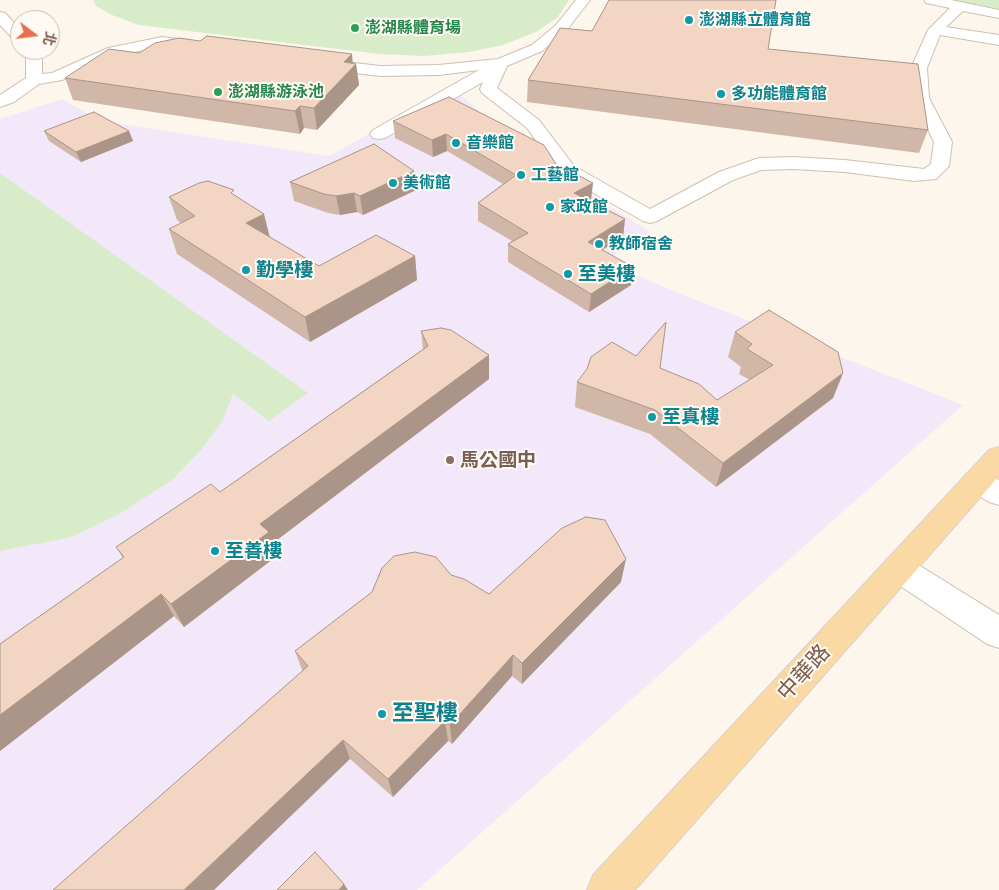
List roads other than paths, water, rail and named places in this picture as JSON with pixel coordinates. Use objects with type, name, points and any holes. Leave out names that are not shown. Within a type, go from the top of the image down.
[{"type":"main road","name":"中華路","points":[[608,890],[898,568],[992,477]]},
{"type":"street","points":[[379,134],[466,86],[501,63],[537,48],[561,28],[583,0]]},
{"type":"street","points":[[931,0],[999,14]]},
{"type":"street","points":[[501,63],[488,89],[533,124],[567,170],[650,217],[697,190],[726,176],[758,164],[793,162],[929,175],[940,166],[944,142],[921,98],[919,68],[935,30],[960,7]]},
{"type":"street","points":[[0,16],[10,32]]},
{"type":"street","points":[[935,30],[999,40]]},
{"type":"street","points":[[0,102],[34,80],[56,76],[113,51],[162,42],[210,48]]},
{"type":"street","points":[[34,60],[34,80]]},
{"type":"street","points":[[305,62],[380,71],[439,70],[501,63]]},
{"type":"street","points":[[898,568],[999,633]]},
{"type":"place","name":"澎湖縣立體育館","points":[[689,20]]},
{"type":"place","name":"澎湖縣體育場","points":[[355,28]]},
{"type":"place","name":"澎湖縣游泳池","points":[[218,92]]},
{"type":"place","name":"多功能體育館","points":[[721,94]]},
{"type":"place","name":"音樂館","points":[[456,143]]},
{"type":"place","name":"工藝館","points":[[521,175]]},
{"type":"place","name":"美術館","points":[[393,183]]},
{"type":"place","name":"家政館","points":[[550,207]]},
{"type":"place","name":"教師宿舍","points":[[599,244]]},
{"type":"place","name":"勤學樓","points":[[246,270]]},
{"type":"place","name":"至美樓","points":[[568,274]]},
{"type":"place","name":"至真樓","points":[[652,417]]},
{"type":"place","name":"馬公國中","points":[[450,460]]},
{"type":"place","name":"至善樓","points":[[215,551]]},
{"type":"place","name":"至聖樓","points":[[382,714]]}]
